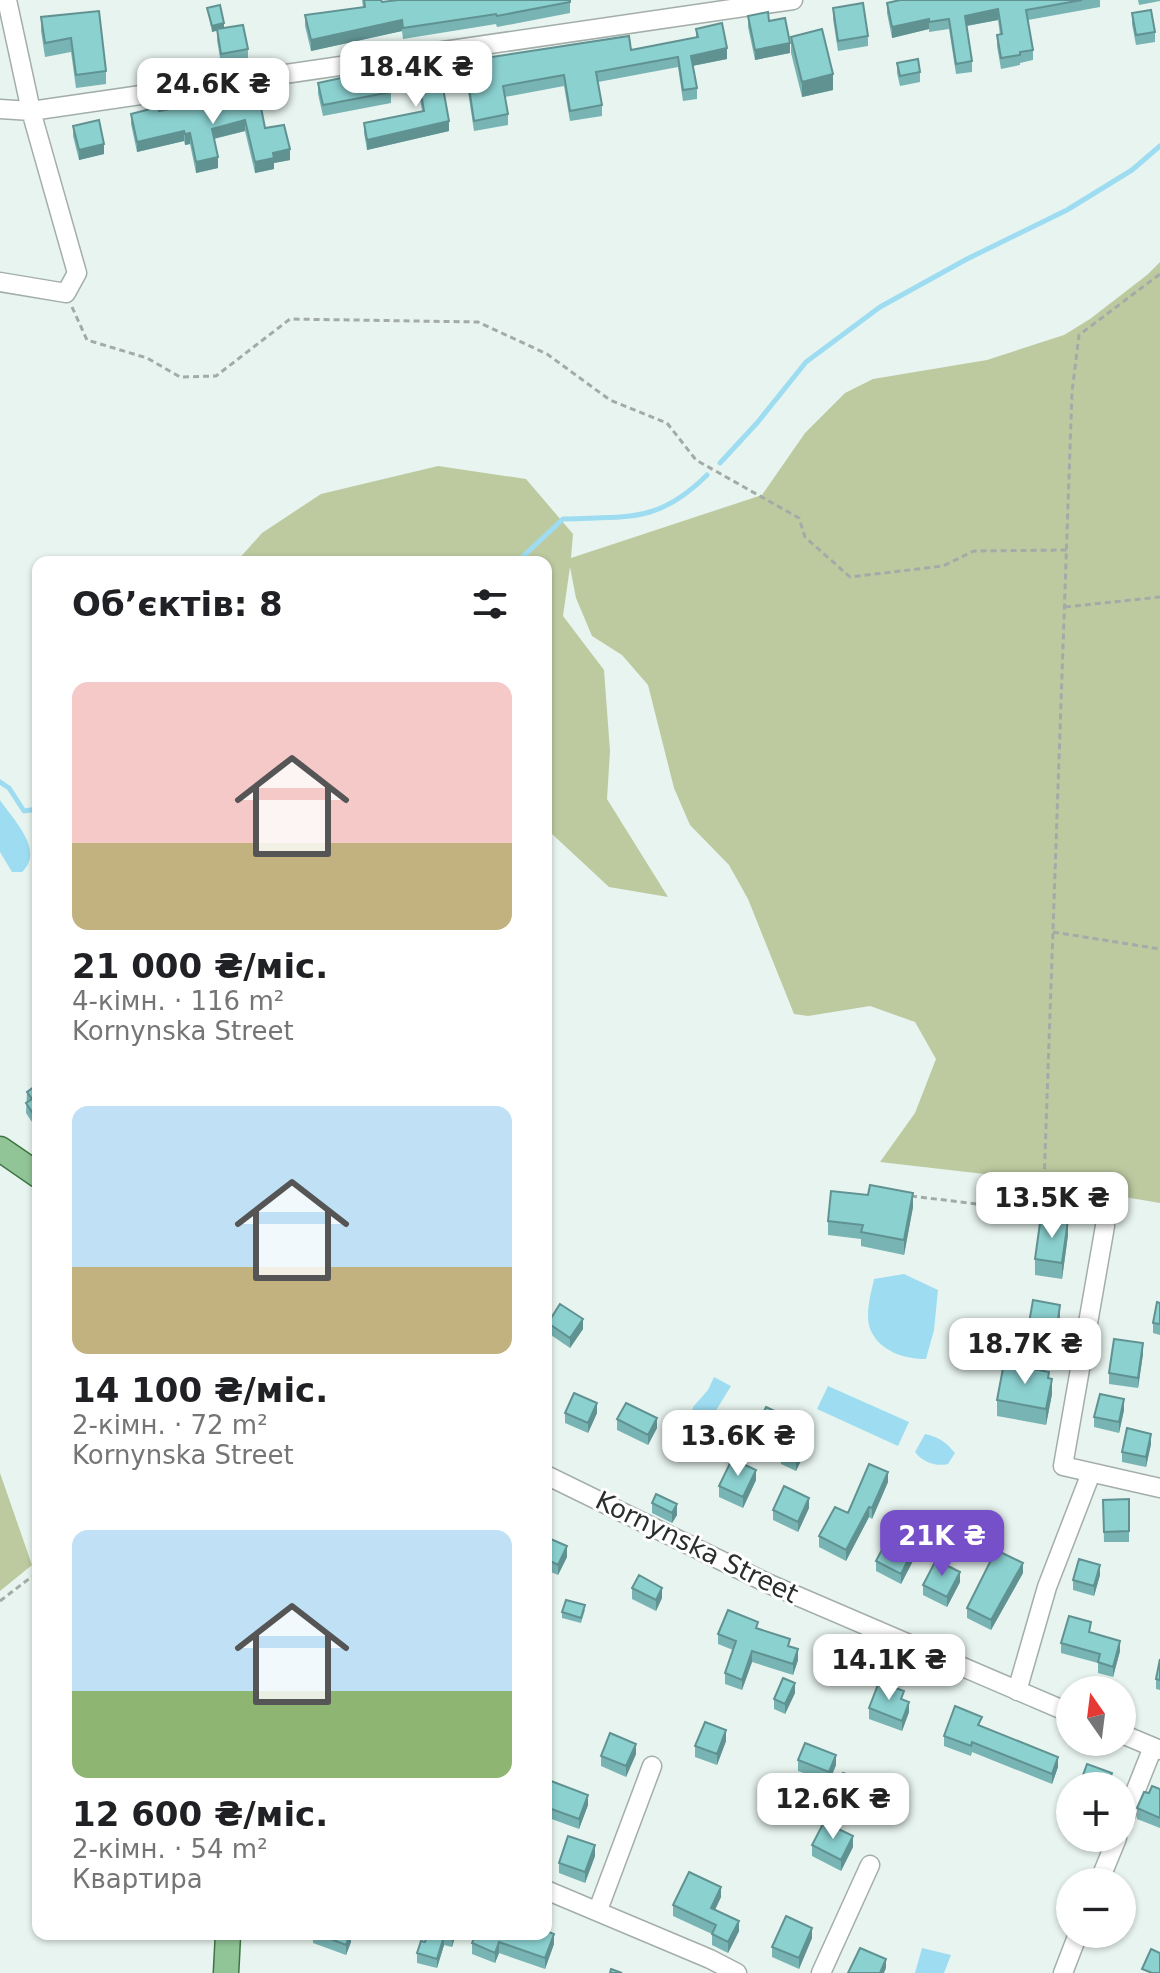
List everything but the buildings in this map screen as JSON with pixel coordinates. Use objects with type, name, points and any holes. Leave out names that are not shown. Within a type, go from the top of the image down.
[{"type":"main road","points":[[0,1149],[32,1171]]},
{"type":"main road","points":[[226,1973],[228,1940]]},
{"type":"street","points":[[0,282],[66,293],[77,273],[31,111],[7,0]]},
{"type":"street","points":[[0,109],[31,111],[793,0]]},
{"type":"street","points":[[1105,1226],[1063,1466],[1160,1488]]},
{"type":"street","points":[[1017,1691],[1047,1587],[1091,1473]]},
{"type":"street","name":"Kornynska Street","points":[[552,1478],[767,1583],[1056,1707]]},
{"type":"street","points":[[1136,1740],[1157,1749],[1136,1795]]},
{"type":"street","points":[[598,1910],[652,1766]]},
{"type":"street","points":[[821,1973],[870,1865]]},
{"type":"street","points":[[552,1892],[737,1973]]},
{"type":"street","points":[[1063,1973],[1073,1948]]},
{"type":"path","points":[[1043,1212],[1072,392],[1079,335],[1160,274]]},
{"type":"path","points":[[66,293],[87,340],[147,358],[180,377],[216,376],[290,319],[478,322],[547,354],[610,400],[667,423],[696,460],[799,518],[805,537],[850,577],[943,566],[974,551],[1067,550]]},
{"type":"path","points":[[1065,607],[1160,597]]},
{"type":"path","points":[[1053,932],[1160,949]]},
{"type":"path","points":[[900,1194],[1043,1212],[1105,1226]]},
{"type":"path","points":[[0,1601],[32,1577]]},
{"type":"green space","points":[[1160,262],[1160,1203],[993,1175],[880,1162],[915,1113],[936,1059],[915,1022],[870,1006],[808,1016],[794,1014],[748,899],[729,865],[690,825],[674,788],[648,685],[622,655],[592,636],[576,598],[570,567],[563,616],[604,670],[610,751],[607,799],[668,897],[609,887],[552,834],[552,556],[241,556],[262,533],[321,494],[438,466],[526,479],[573,534],[571,558],[762,495],[805,433],[845,393],[873,379],[987,360],[1064,335],[1147,275]]},
{"type":"green space","points":[[0,1473],[32,1565],[0,1591]]},
{"type":"water","points":[[0,800],[29,845],[28,863],[22,872],[12,872],[0,852]]},
{"type":"water","points":[[904,1274],[938,1290],[934,1330],[926,1359],[902,1356],[887,1349],[875,1338],[869,1325],[874,1279]]},
{"type":"water","points":[[714,1377],[731,1386],[696,1443],[690,1446],[683,1443],[679,1436],[688,1430],[693,1407],[708,1390]]},
{"type":"water","points":[[828,1386],[909,1422],[898,1446],[817,1409]]},
{"type":"water","points":[[925,1434],[942,1440],[955,1453],[948,1464],[930,1463],[915,1452]]},
{"type":"water","points":[[922,1948],[951,1955],[944,1973],[915,1973]]},
{"type":"waterway","points":[[720,463],[806,362],[880,307],[967,259],[1067,210],[1132,170],[1160,146]]},
{"type":"waterway","points":[[523,556],[563,519],[624,517],[657,510],[689,491],[707,475]]},
{"type":"waterway","points":[[0,782],[9,788],[24,811],[32,810]]}]
